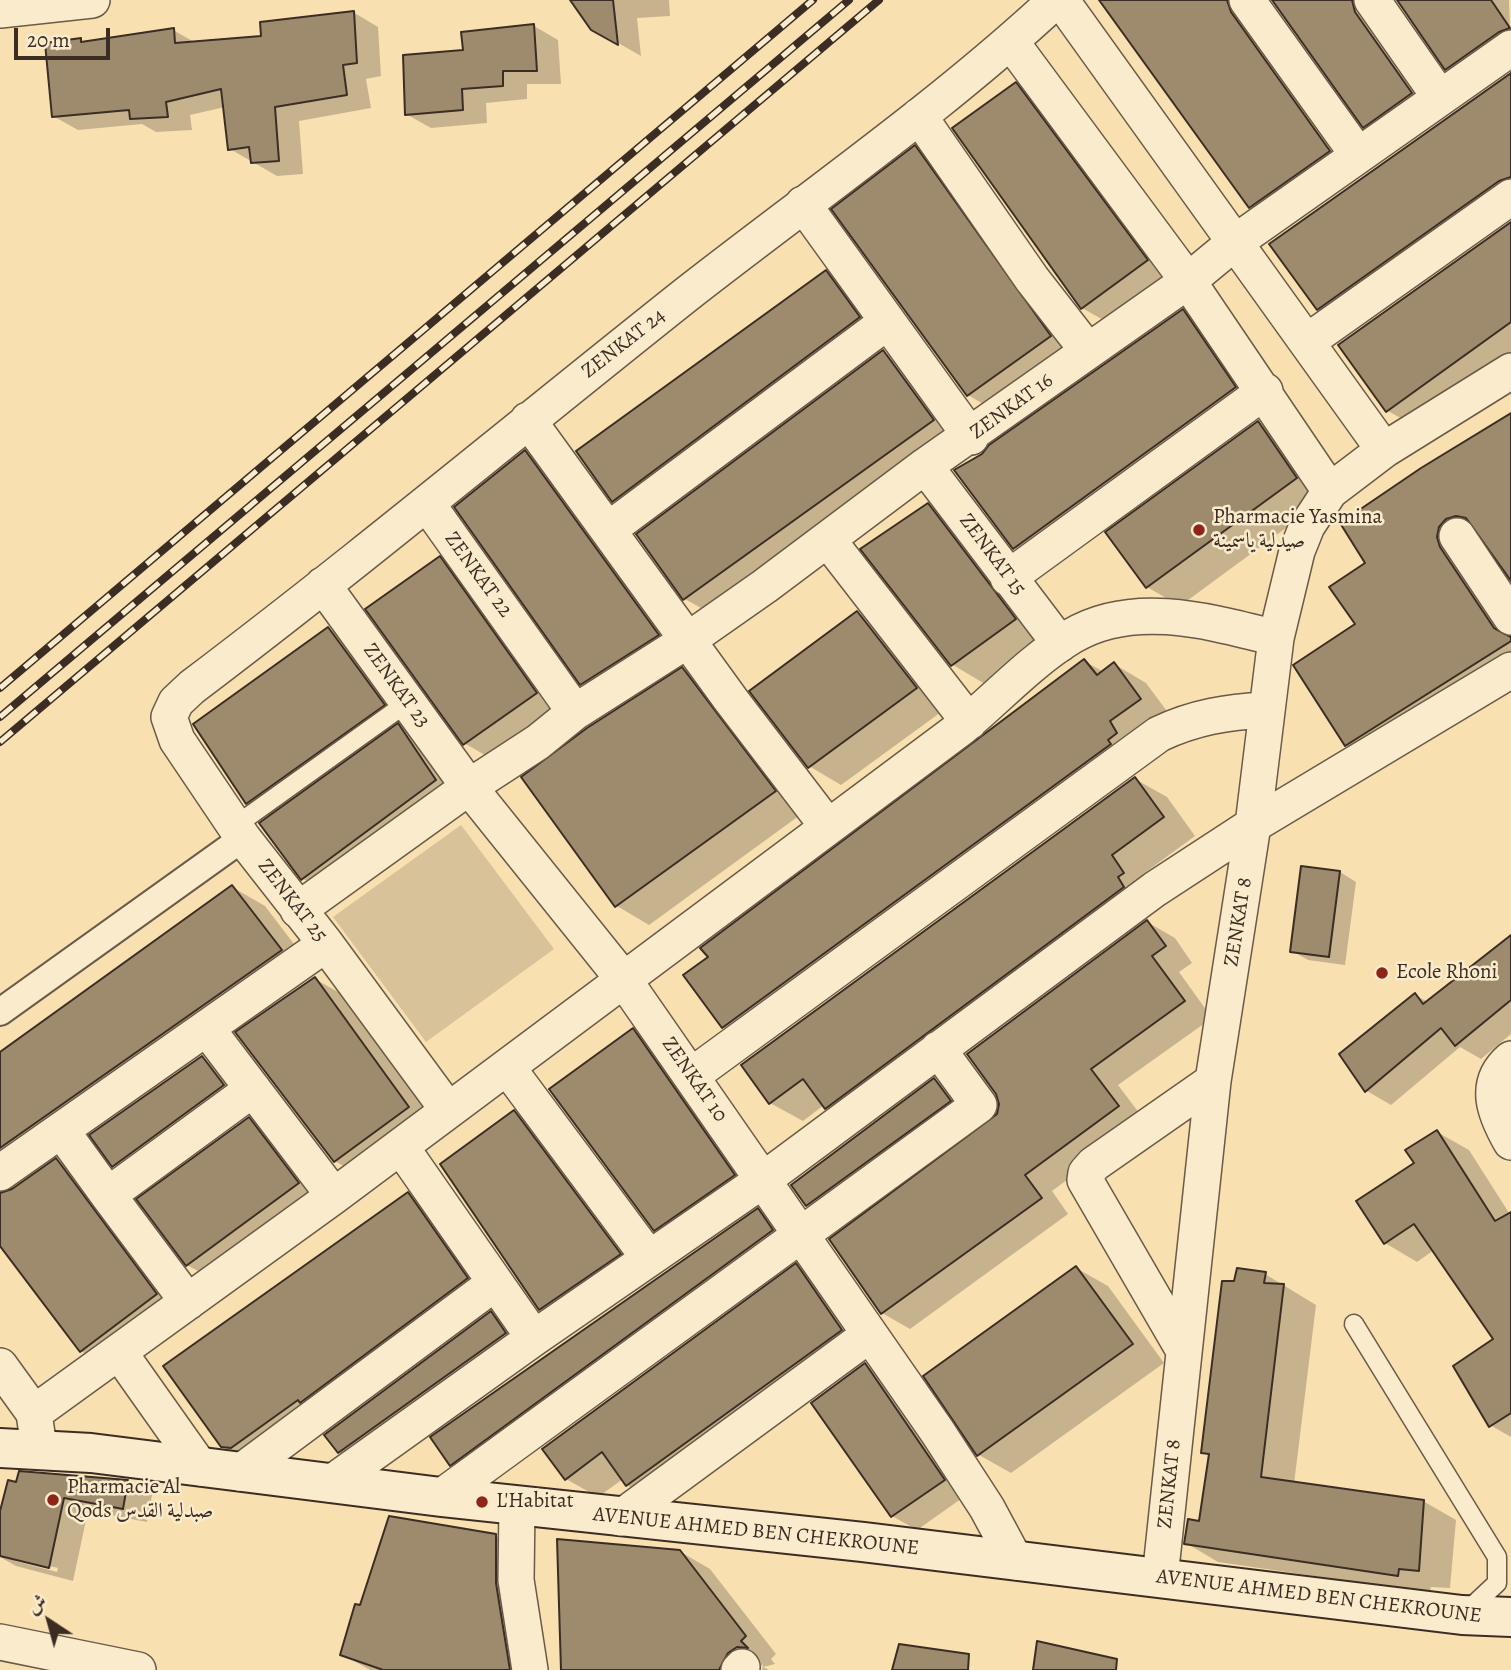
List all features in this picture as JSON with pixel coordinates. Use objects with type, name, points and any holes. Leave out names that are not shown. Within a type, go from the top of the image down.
[{"type":"main road","name":"AVENUE AHMED BEN CHEKROUNE","points":[[0,1448],[37,1431],[201,1468],[239,1473],[620,1518],[863,1542],[1462,1615],[1511,1617]]},
{"type":"street","points":[[0,10],[92,0]]},
{"type":"street","name":"ZENKAT 24","points":[[192,687],[428,505],[528,420],[919,116],[1011,42],[1056,0]]},
{"type":"street","points":[[1061,0],[1384,450]]},
{"type":"street","points":[[1247,0],[1358,155]]},
{"type":"street","points":[[1372,0],[1439,96]]},
{"type":"street","points":[[1011,42],[1188,281],[1265,391],[1330,491]]},
{"type":"street","name":"ZENKAT 16","points":[[298,910],[469,787],[538,742],[575,712],[688,640],[828,540],[925,466],[1188,281],[1234,243],[1439,96],[1511,48]]},
{"type":"street","points":[[919,116],[1032,279],[1088,351]]},
{"type":"street","points":[[1308,341],[1511,197]]},
{"type":"street","points":[[803,204],[971,436]]},
{"type":"street","points":[[608,530],[887,322]]},
{"type":"street","name":"ZENKAT 8","points":[[1160,1578],[1213,1081],[1253,825],[1276,638],[1297,551],[1312,517],[1330,491],[1384,450],[1508,379]]},
{"type":"street","points":[[1008,578],[1265,391]]},
{"type":"street","points":[[528,420],[828,827]]},
{"type":"street","name":"ZENKAT 15","points":[[925,466],[1060,644]]},
{"type":"street","name":"ZENKAT 22","points":[[428,505],[575,712]]},
{"type":"street","points":[[1457,536],[1511,617]]},
{"type":"street","points":[[828,540],[968,722]]},
{"type":"street","name":"ZENKAT 23","points":[[323,585],[469,787],[624,980]]},
{"type":"street","points":[[0,1366],[37,1431],[119,1352],[401,1147],[968,722],[1060,644],[1105,622],[1151,617],[1190,618],[1276,638]]},
{"type":"street","points":[[330,1484],[534,1338],[763,1180],[1155,889],[1253,825],[1511,670]]},
{"type":"street","name":"ZENKAT 25","points":[[192,687],[172,708],[170,726],[239,832],[326,944],[448,1110]]},
{"type":"street","points":[[691,1076],[1159,734],[1187,721],[1217,713],[1266,710]]},
{"type":"street","points":[[0,1012],[239,832]]},
{"type":"street","points":[[0,1173],[208,1030],[326,944]]},
{"type":"street","name":"ZENKAT 10","points":[[624,980],[988,1508],[1016,1562]]},
{"type":"street","points":[[208,1030],[334,1196]]},
{"type":"street","points":[[441,1497],[979,1105],[938,1049]]},
{"type":"street","points":[[1511,1059],[1496,1078],[1493,1095],[1494,1111],[1511,1142]]},
{"type":"street","points":[[507,1067],[649,1258]]},
{"type":"street","points":[[1183,1349],[1085,1180],[1086,1173],[1094,1164],[1213,1081]]},
{"type":"street","points":[[108,1195],[253,1089]]},
{"type":"street","points":[[61,1130],[188,1302]]},
{"type":"street","points":[[401,1147],[534,1338]]},
{"type":"street","points":[[239,1473],[495,1283]]},
{"type":"street","points":[[620,1518],[869,1335]]},
{"type":"street","points":[[119,1352],[201,1468]]},
{"type":"street","points":[[517,1506],[516,1580],[530,1670]]},
{"type":"street","points":[[0,1642],[138,1670]]},
{"type":"lane","points":[[239,832],[408,702]]},
{"type":"lane","points":[[1354,1324],[1497,1557],[1497,1583],[1462,1615]]},
{"type":"shaded area","points":[[461,825],[554,949],[426,1042],[333,917]]},
{"type":"building","points":[[570,0],[613,0],[618,45],[591,30]]},
{"type":"building","points":[[1099,0],[1227,0],[1231,12],[1330,151],[1249,208]]},
{"type":"building","points":[[1272,0],[1352,0],[1355,12],[1412,93],[1363,128]]},
{"type":"building","points":[[1397,0],[1491,0],[1510,28],[1499,32],[1445,70]]},
{"type":"building","points":[[354,11],[357,63],[343,65],[347,95],[275,107],[279,161],[251,163],[249,147],[228,150],[221,89],[166,102],[168,117],[130,119],[129,110],[52,117],[45,43],[81,38],[81,42],[174,28],[175,43],[261,36],[260,22]]},
{"type":"building","points":[[534,24],[537,71],[503,71],[503,86],[462,89],[463,110],[405,115],[403,55],[463,50],[461,32]]},
{"type":"building","points":[[1511,73],[1511,177],[1499,181],[1317,310],[1269,244]]},
{"type":"building","points":[[1016,82],[1148,260],[1081,309],[952,128]]},
{"type":"building","points":[[915,145],[1051,336],[967,396],[831,209]]},
{"type":"building","points":[[1511,222],[1511,322],[1386,412],[1338,345]]},
{"type":"building","points":[[826,270],[860,317],[612,502],[576,451]]},
{"type":"building","points":[[1183,309],[1236,387],[1013,549],[954,470],[982,454],[989,445]]},
{"type":"building","points":[[883,350],[934,420],[683,600],[636,534]]},
{"type":"building","points":[[1511,413],[1511,581],[1466,518],[1456,516],[1446,519],[1439,527],[1437,537],[1440,547],[1494,628],[1511,637],[1511,641],[1345,746],[1293,665],[1355,624],[1329,587],[1365,563],[1340,523],[1421,468]]},
{"type":"building","points":[[1258,421],[1297,478],[1146,588],[1105,532]]},
{"type":"building","points":[[525,450],[659,635],[580,685],[454,507]]},
{"type":"building","points":[[928,503],[1016,619],[951,666],[860,549]]},
{"type":"building","points":[[440,556],[537,693],[463,745],[365,609]]},
{"type":"building","points":[[857,611],[917,688],[808,768],[749,691]]},
{"type":"building","points":[[328,627],[385,705],[246,804],[193,724]]},
{"type":"building","points":[[1084,659],[1097,675],[1114,662],[1141,699],[1110,721],[1117,733],[1108,740],[1111,744],[722,1028],[683,975],[708,957],[700,948]]},
{"type":"building","points":[[682,667],[776,791],[615,907],[521,777],[587,728]]},
{"type":"building","points":[[398,723],[436,780],[301,880],[259,823]]},
{"type":"building","points":[[1135,777],[1164,817],[1112,855],[1124,873],[1118,877],[1124,887],[825,1109],[803,1079],[769,1104],[741,1065]]},
{"type":"building","points":[[1301,866],[1340,871],[1329,957],[1290,952]]},
{"type":"building","points":[[232,885],[282,950],[0,1148],[0,1052]]},
{"type":"building","points":[[1147,920],[1166,946],[1152,956],[1185,1001],[1091,1069],[1119,1106],[1025,1175],[1042,1198],[881,1314],[829,1239],[997,1114],[999,1104],[996,1094],[967,1054]]},
{"type":"building","points":[[1511,935],[1511,1000],[1455,1046],[1441,1028],[1365,1092],[1339,1054],[1415,993],[1423,1004]]},
{"type":"building","points":[[315,977],[409,1107],[334,1162],[235,1032]]},
{"type":"building","points":[[633,1028],[735,1175],[654,1231],[549,1089]]},
{"type":"building","points":[[202,1056],[224,1085],[112,1167],[89,1135]]},
{"type":"building","points":[[934,1078],[951,1101],[806,1206],[791,1185]]},
{"type":"building","points":[[514,1110],[621,1254],[539,1310],[440,1164]]},
{"type":"building","points":[[249,1117],[299,1183],[186,1266],[136,1199]]},
{"type":"building","points":[[1437,1130],[1495,1221],[1511,1212],[1511,1413],[1489,1427],[1453,1366],[1493,1339],[1414,1224],[1384,1244],[1356,1201],[1414,1163],[1405,1150]]},
{"type":"building","points":[[56,1158],[157,1294],[80,1352],[0,1246],[0,1193],[12,1189]]},
{"type":"building","points":[[408,1192],[468,1278],[300,1403],[298,1400],[231,1448],[221,1447],[163,1366]]},
{"type":"building","points":[[758,1208],[773,1230],[450,1466],[430,1437]]},
{"type":"building","points":[[796,1263],[842,1330],[626,1486],[602,1452],[565,1480],[542,1449]]},
{"type":"building","points":[[1076,1266],[1133,1344],[977,1456],[923,1376]]},
{"type":"building","points":[[1237,1268],[1266,1272],[1264,1283],[1284,1284],[1261,1477],[1424,1500],[1419,1571],[1399,1569],[1398,1576],[1184,1544],[1188,1519],[1199,1521],[1209,1454],[1201,1453],[1222,1281],[1234,1281]]},
{"type":"building","points":[[491,1311],[506,1333],[338,1453],[324,1435]]},
{"type":"building","points":[[865,1363],[945,1480],[891,1517],[811,1403]]},
{"type":"building","points":[[19,1471],[128,1480],[123,1509],[64,1498],[49,1568],[0,1556],[0,1511],[8,1480],[16,1482]]},
{"type":"building","points":[[389,1516],[496,1534],[496,1583],[510,1670],[383,1670],[340,1655],[355,1604],[360,1605]]},
{"type":"building","points":[[557,1539],[680,1550],[746,1636],[741,1641],[748,1648],[737,1647],[728,1653],[719,1670],[561,1670]]},
{"type":"building","points":[[1037,1641],[1117,1659],[1116,1670],[1033,1670]]},
{"type":"building","points":[[899,1644],[969,1654],[968,1670],[892,1670]]},
{"type":"railway","points":[[0,688],[813,0]]},
{"type":"railway","points":[[0,717],[849,0]]},
{"type":"railway","points":[[0,742],[879,0]]},
{"type":"place","name":"Pharmacie Yasmina صيدلية ياسمينة","points":[[1199,530]]},
{"type":"place","name":"Ecole Rhoni","points":[[1382,973]]},
{"type":"place","name":"Pharmacie Al Qods صبدلية القدس","points":[[53,1500]]},
{"type":"place","name":"L'Habitat","points":[[482,1502]]}]
